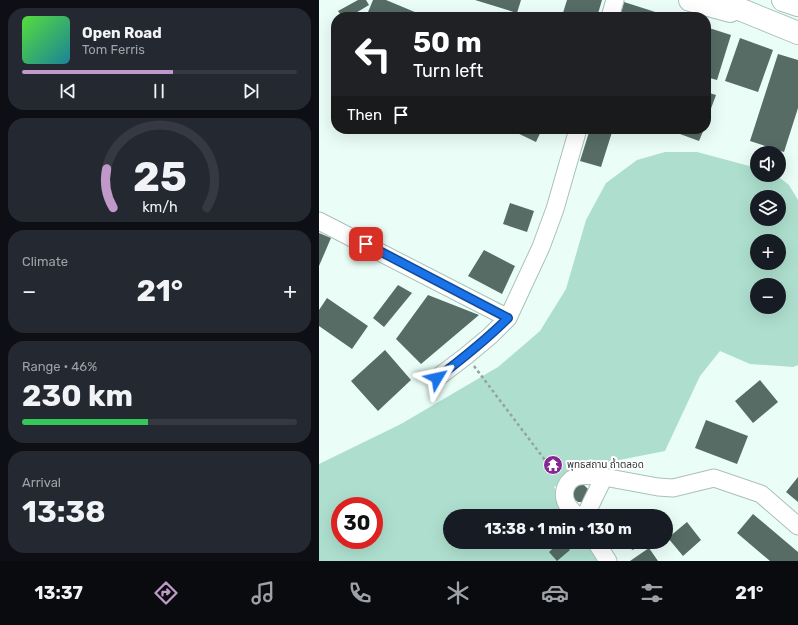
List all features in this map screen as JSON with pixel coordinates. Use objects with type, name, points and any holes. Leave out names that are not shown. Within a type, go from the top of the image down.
[{"type":"main road","points":[[690,0],[774,23]]},
{"type":"main road","points":[[717,0],[798,33]]},
{"type":"street","points":[[611,12],[615,0]]},
{"type":"street","points":[[437,378],[490,336],[508,318],[541,247],[555,210],[577,134]]},
{"type":"street","points":[[319,221],[508,318]]},
{"type":"street","points":[[572,509],[564,498],[565,488],[578,476],[604,477],[658,487],[673,488],[714,478],[761,494],[798,526]]},
{"type":"street","points":[[588,509],[604,477]]},
{"type":"street","points":[[600,549],[608,561]]},
{"type":"path","points":[[466,356],[565,488]]},
{"type":"green space","points":[[665,152],[697,152],[750,166],[750,182],[785,182],[789,185],[798,200],[798,365],[793,367],[750,364],[720,351],[700,376],[665,451],[599,464],[554,487],[567,509],[443,509],[443,549],[591,549],[599,561],[319,561],[319,464],[401,424],[498,367],[540,331],[566,289],[586,220],[606,183],[637,160]]},
{"type":"building","points":[[358,0],[366,0],[369,5],[357,12],[338,11]]},
{"type":"building","points":[[373,0],[386,0],[415,12],[368,12]]},
{"type":"building","points":[[475,0],[521,0],[517,12]]},
{"type":"building","points":[[567,0],[602,0],[598,12],[563,12]]},
{"type":"building","points":[[624,2],[655,12],[621,12]]},
{"type":"building","points":[[711,29],[731,35],[717,80],[711,78]]},
{"type":"building","points":[[740,38],[773,50],[758,92],[725,81]]},
{"type":"building","points":[[778,54],[798,60],[798,108],[786,146],[765,146],[750,141]]},
{"type":"building","points":[[711,94],[716,95],[711,108]]},
{"type":"building","points":[[519,134],[540,134],[536,142]]},
{"type":"building","points":[[588,134],[611,134],[601,167],[580,161]]},
{"type":"building","points":[[680,134],[702,134],[699,141]]},
{"type":"building","points":[[510,203],[534,211],[527,232],[503,224]]},
{"type":"building","points":[[319,233],[331,238],[319,266]]},
{"type":"building","points":[[484,250],[515,266],[502,294],[468,276]]},
{"type":"building","points":[[398,285],[412,293],[384,327],[373,318]]},
{"type":"building","points":[[428,295],[479,315],[421,364],[396,339]]},
{"type":"building","points":[[327,298],[368,326],[352,349],[319,326],[319,310]]},
{"type":"building","points":[[385,350],[411,380],[378,411],[351,381]]},
{"type":"building","points":[[760,380],[778,402],[753,423],[735,401]]},
{"type":"building","points":[[706,420],[748,436],[737,464],[695,448]]},
{"type":"building","points":[[798,477],[798,502],[786,492]]},
{"type":"building","points":[[579,484],[584,485],[589,490],[583,502],[578,502],[573,498],[572,490]]},
{"type":"building","points":[[753,514],[798,552],[798,561],[770,561],[737,533]]},
{"type":"building","points":[[687,522],[701,540],[683,556],[673,544],[673,534]]},
{"type":"building","points":[[552,549],[570,550],[557,561],[549,552]]},
{"type":"building","points":[[650,549],[658,561],[630,561]]},
{"type":"place","name":"พุทธสถาน ถ้ำตลอด","points":[[553,465]]},
{"type":"route","points":[[366,244],[508,318],[490,336],[437,378]]}]
